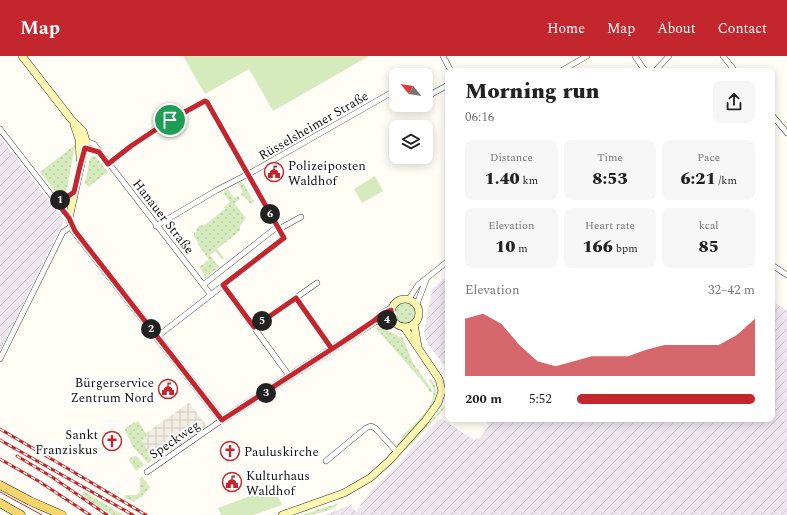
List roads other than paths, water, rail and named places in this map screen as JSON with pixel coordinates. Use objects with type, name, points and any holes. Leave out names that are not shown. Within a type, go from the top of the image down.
[{"type":"main road","points":[[0,485],[30,502],[62,515]]},
{"type":"main road","points":[[0,502],[13,512],[21,515]]},
{"type":"street","points":[[22,56],[71,119],[83,131],[84,145],[69,218]]},
{"type":"street","points":[[443,56],[449,68]]},
{"type":"street","points":[[566,68],[587,56]]},
{"type":"street","points":[[635,56],[644,68]]},
{"type":"street","points":[[658,68],[669,56]]},
{"type":"street","points":[[723,56],[733,68]]},
{"type":"street","points":[[433,94],[445,88]]},
{"type":"street","name":"Rüsselsheimer Straße","points":[[156,226],[389,94]]},
{"type":"street","points":[[108,164],[155,130],[205,101],[207,102],[284,238],[158,336]]},
{"type":"street","points":[[775,119],[787,133]]},
{"type":"street","points":[[0,129],[69,218],[72,226],[222,420]]},
{"type":"street","name":"Hanauer Straße","points":[[84,145],[99,152],[211,295]]},
{"type":"street","points":[[54,199],[63,200],[74,192]]},
{"type":"street","points":[[203,285],[278,228],[301,217]]},
{"type":"street","points":[[0,358],[63,232],[72,226]]},
{"type":"street","name":"Speckweg","points":[[147,472],[222,420],[290,377],[382,314],[391,310],[396,302],[404,298],[408,299],[418,285],[445,264]]},
{"type":"street","points":[[775,267],[787,275]]},
{"type":"street","name":"Speckweg","points":[[414,324],[420,313],[417,304],[428,278]]},
{"type":"street","points":[[254,327],[317,282]]},
{"type":"street","points":[[223,285],[290,377]]},
{"type":"street","points":[[296,298],[332,349]]},
{"type":"street","points":[[408,299],[417,304]]},
{"type":"street","points":[[391,310],[393,320],[397,325],[404,327],[414,324],[419,351]]},
{"type":"street","points":[[375,320],[393,320]]},
{"type":"street","points":[[282,515],[349,491],[374,475],[397,452],[438,403],[442,394],[442,386],[439,379],[404,327]]},
{"type":"street","points":[[326,461],[366,428],[371,426],[375,428],[397,452]]},
{"type":"tram line","points":[[0,492],[42,515]]},
{"type":"railway","points":[[0,429],[146,515]]},
{"type":"railway","points":[[0,440],[133,515]]},
{"type":"railway","points":[[17,456],[52,477],[107,515]]},
{"type":"railway","points":[[0,459],[40,482],[90,515]]},
{"type":"place","name":"Polizeiposten Waldhof","points":[[274,172]]},
{"type":"place","name":"Bürgerservice Zentrum Nord","points":[[168,389]]},
{"type":"place","name":"Sankt Franziskus","points":[[112,441]]},
{"type":"place","name":"Pauluskirche","points":[[230,451]]},
{"type":"place","name":"Kulturhaus Waldhof","points":[[232,482]]}]
